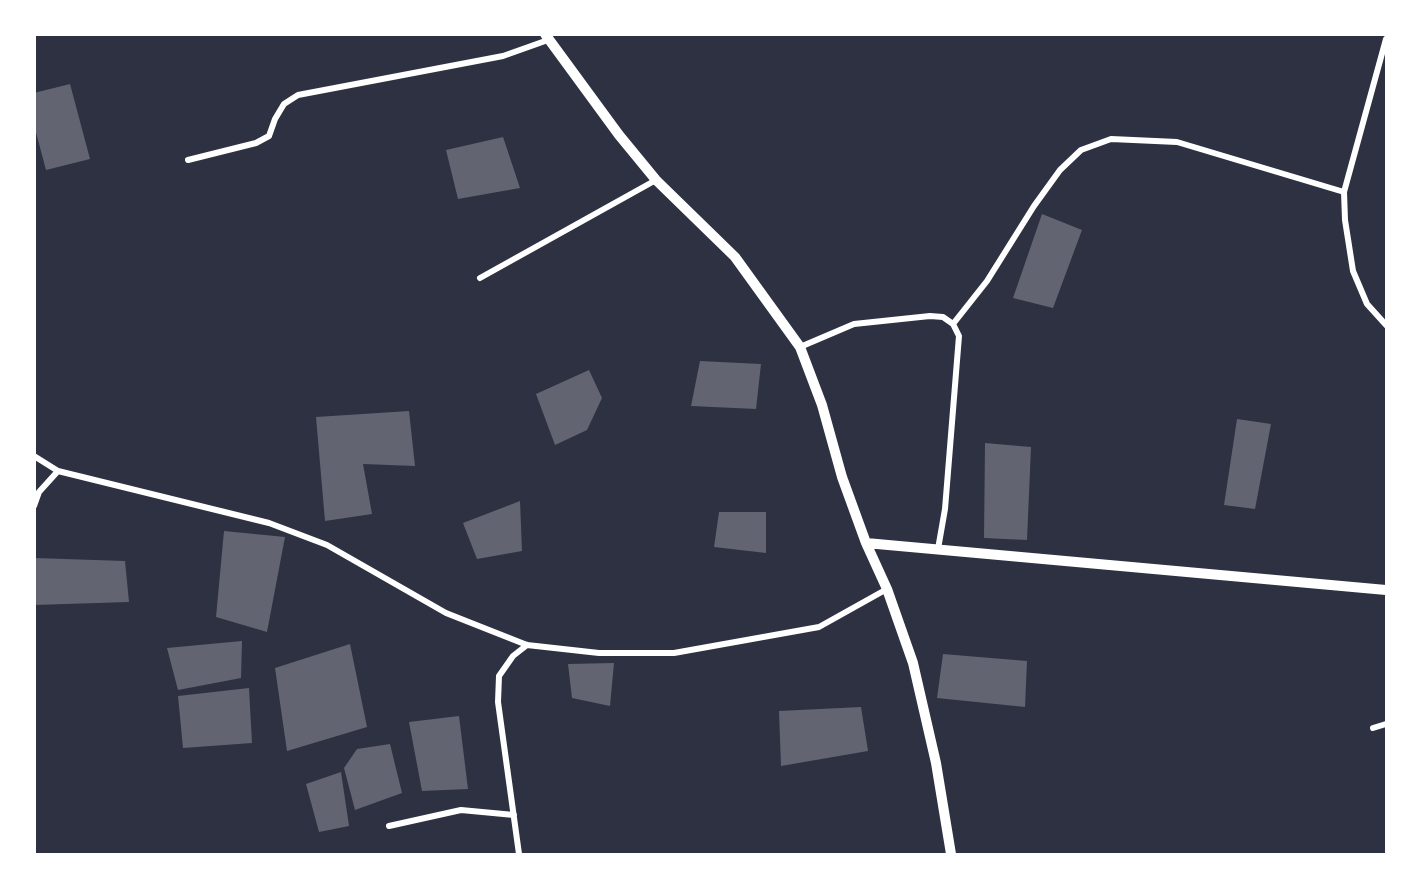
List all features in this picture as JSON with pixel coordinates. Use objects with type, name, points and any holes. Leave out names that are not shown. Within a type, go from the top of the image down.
[{"type":"street","points":[[188,160],[256,143],[269,135],[284,104],[298,95],[503,56],[546,37],[619,135],[656,180],[735,257],[800,347],[822,405],[842,477],[866,543],[887,589],[913,663],[936,763],[951,855]]},
{"type":"street","points":[[1386,39],[1344,192],[1345,220],[1353,271],[1367,303],[1386,326]]},
{"type":"street","points":[[953,324],[987,281],[1034,206],[1060,170],[1081,150],[1112,139],[1177,142],[1344,192]]},
{"type":"street","points":[[480,278],[656,180]]},
{"type":"street","points":[[800,347],[854,324],[930,316],[943,317],[953,324],[959,336],[945,509],[938,549]]},
{"type":"street","points":[[34,456],[58,471],[269,523],[327,545],[446,613],[527,645],[599,653],[674,653],[819,627],[887,589]]},
{"type":"street","points":[[34,506],[39,492],[58,471]]},
{"type":"street","points":[[866,543],[1386,590]]},
{"type":"street","points":[[519,855],[498,702],[499,676],[513,656],[527,645]]},
{"type":"street","points":[[1373,728],[1386,724]]},
{"type":"street","points":[[389,826],[461,810],[514,815]]},
{"type":"building","points":[[70,84],[90,159],[46,170],[34,125],[34,93]]},
{"type":"building","points":[[503,137],[520,188],[458,199],[446,150]]},
{"type":"building","points":[[1042,214],[1082,230],[1053,308],[1013,298]]},
{"type":"building","points":[[700,361],[761,364],[756,409],[691,406]]},
{"type":"building","points":[[589,370],[602,398],[587,430],[555,445],[536,394]]},
{"type":"building","points":[[409,411],[415,466],[363,464],[372,514],[325,521],[316,417]]},
{"type":"building","points":[[1237,419],[1271,424],[1255,509],[1224,505]]},
{"type":"building","points":[[985,443],[1031,447],[1027,540],[984,538]]},
{"type":"building","points":[[520,501],[522,551],[477,559],[463,523]]},
{"type":"building","points":[[719,512],[766,512],[766,553],[714,547]]},
{"type":"building","points":[[224,531],[285,537],[267,632],[216,617]]},
{"type":"building","points":[[34,558],[125,561],[129,602],[34,605]]},
{"type":"building","points":[[242,641],[241,678],[178,690],[167,648]]},
{"type":"building","points":[[350,644],[367,727],[287,751],[275,668]]},
{"type":"building","points":[[943,654],[1027,661],[1025,707],[937,698]]},
{"type":"building","points":[[614,663],[610,706],[572,698],[568,664]]},
{"type":"building","points":[[249,688],[252,743],[183,748],[178,696]]},
{"type":"building","points":[[861,707],[868,751],[781,766],[779,711]]},
{"type":"building","points":[[459,716],[468,789],[422,791],[409,722]]},
{"type":"building","points":[[390,744],[402,793],[355,810],[344,768],[357,749]]},
{"type":"building","points":[[341,772],[349,826],[319,832],[306,784]]}]
